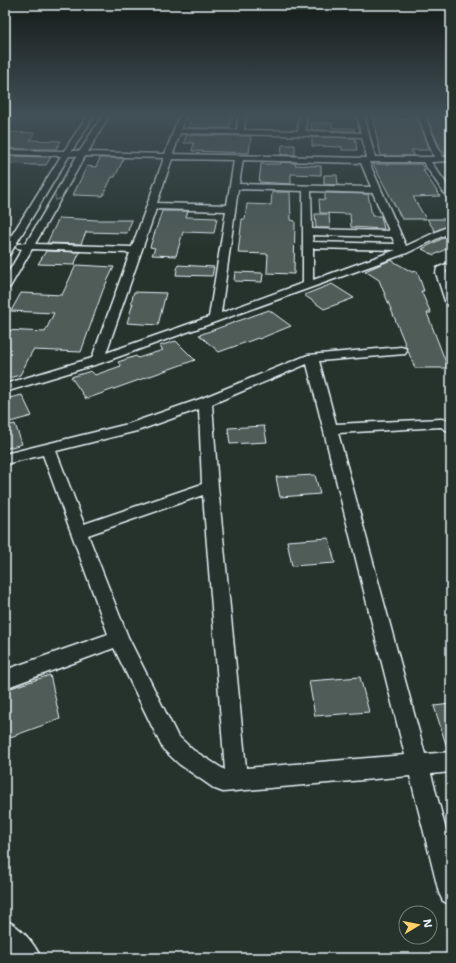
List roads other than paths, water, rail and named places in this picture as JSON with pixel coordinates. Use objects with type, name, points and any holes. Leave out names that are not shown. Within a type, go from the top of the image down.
[{"type":"street","points":[[7,250],[62,161]]},
{"type":"street","points":[[5,287],[80,161]]},
{"type":"street","points":[[98,360],[166,161]]},
{"type":"street","points":[[214,319],[238,161]]},
{"type":"street","points":[[368,161],[375,190],[402,249]]},
{"type":"street","points":[[427,161],[451,197]]},
{"type":"street","points":[[234,186],[375,190]]},
{"type":"street","points":[[307,189],[308,285]]},
{"type":"street","points":[[152,206],[231,208]]},
{"type":"street","points":[[5,388],[98,360],[214,319],[402,249],[451,228]]},
{"type":"street","points":[[307,232],[396,234]]},
{"type":"street","points":[[307,245],[402,249]]},
{"type":"street","points":[[7,250],[28,246],[136,250]]},
{"type":"street","points":[[448,267],[441,270],[441,273],[451,300]]},
{"type":"street","points":[[5,459],[132,428],[205,402],[312,358],[401,352]]},
{"type":"street","points":[[312,358],[416,765],[451,893]]},
{"type":"street","points":[[205,402],[210,487],[236,780]]},
{"type":"street","points":[[330,430],[441,423],[448,424],[451,428]]},
{"type":"street","points":[[48,448],[78,532],[119,638],[170,742],[186,757],[223,781],[451,762]]},
{"type":"street","points":[[78,532],[210,487]]},
{"type":"street","points":[[5,679],[119,638]]},
{"type":"street","points":[[5,932],[28,958]]}]
